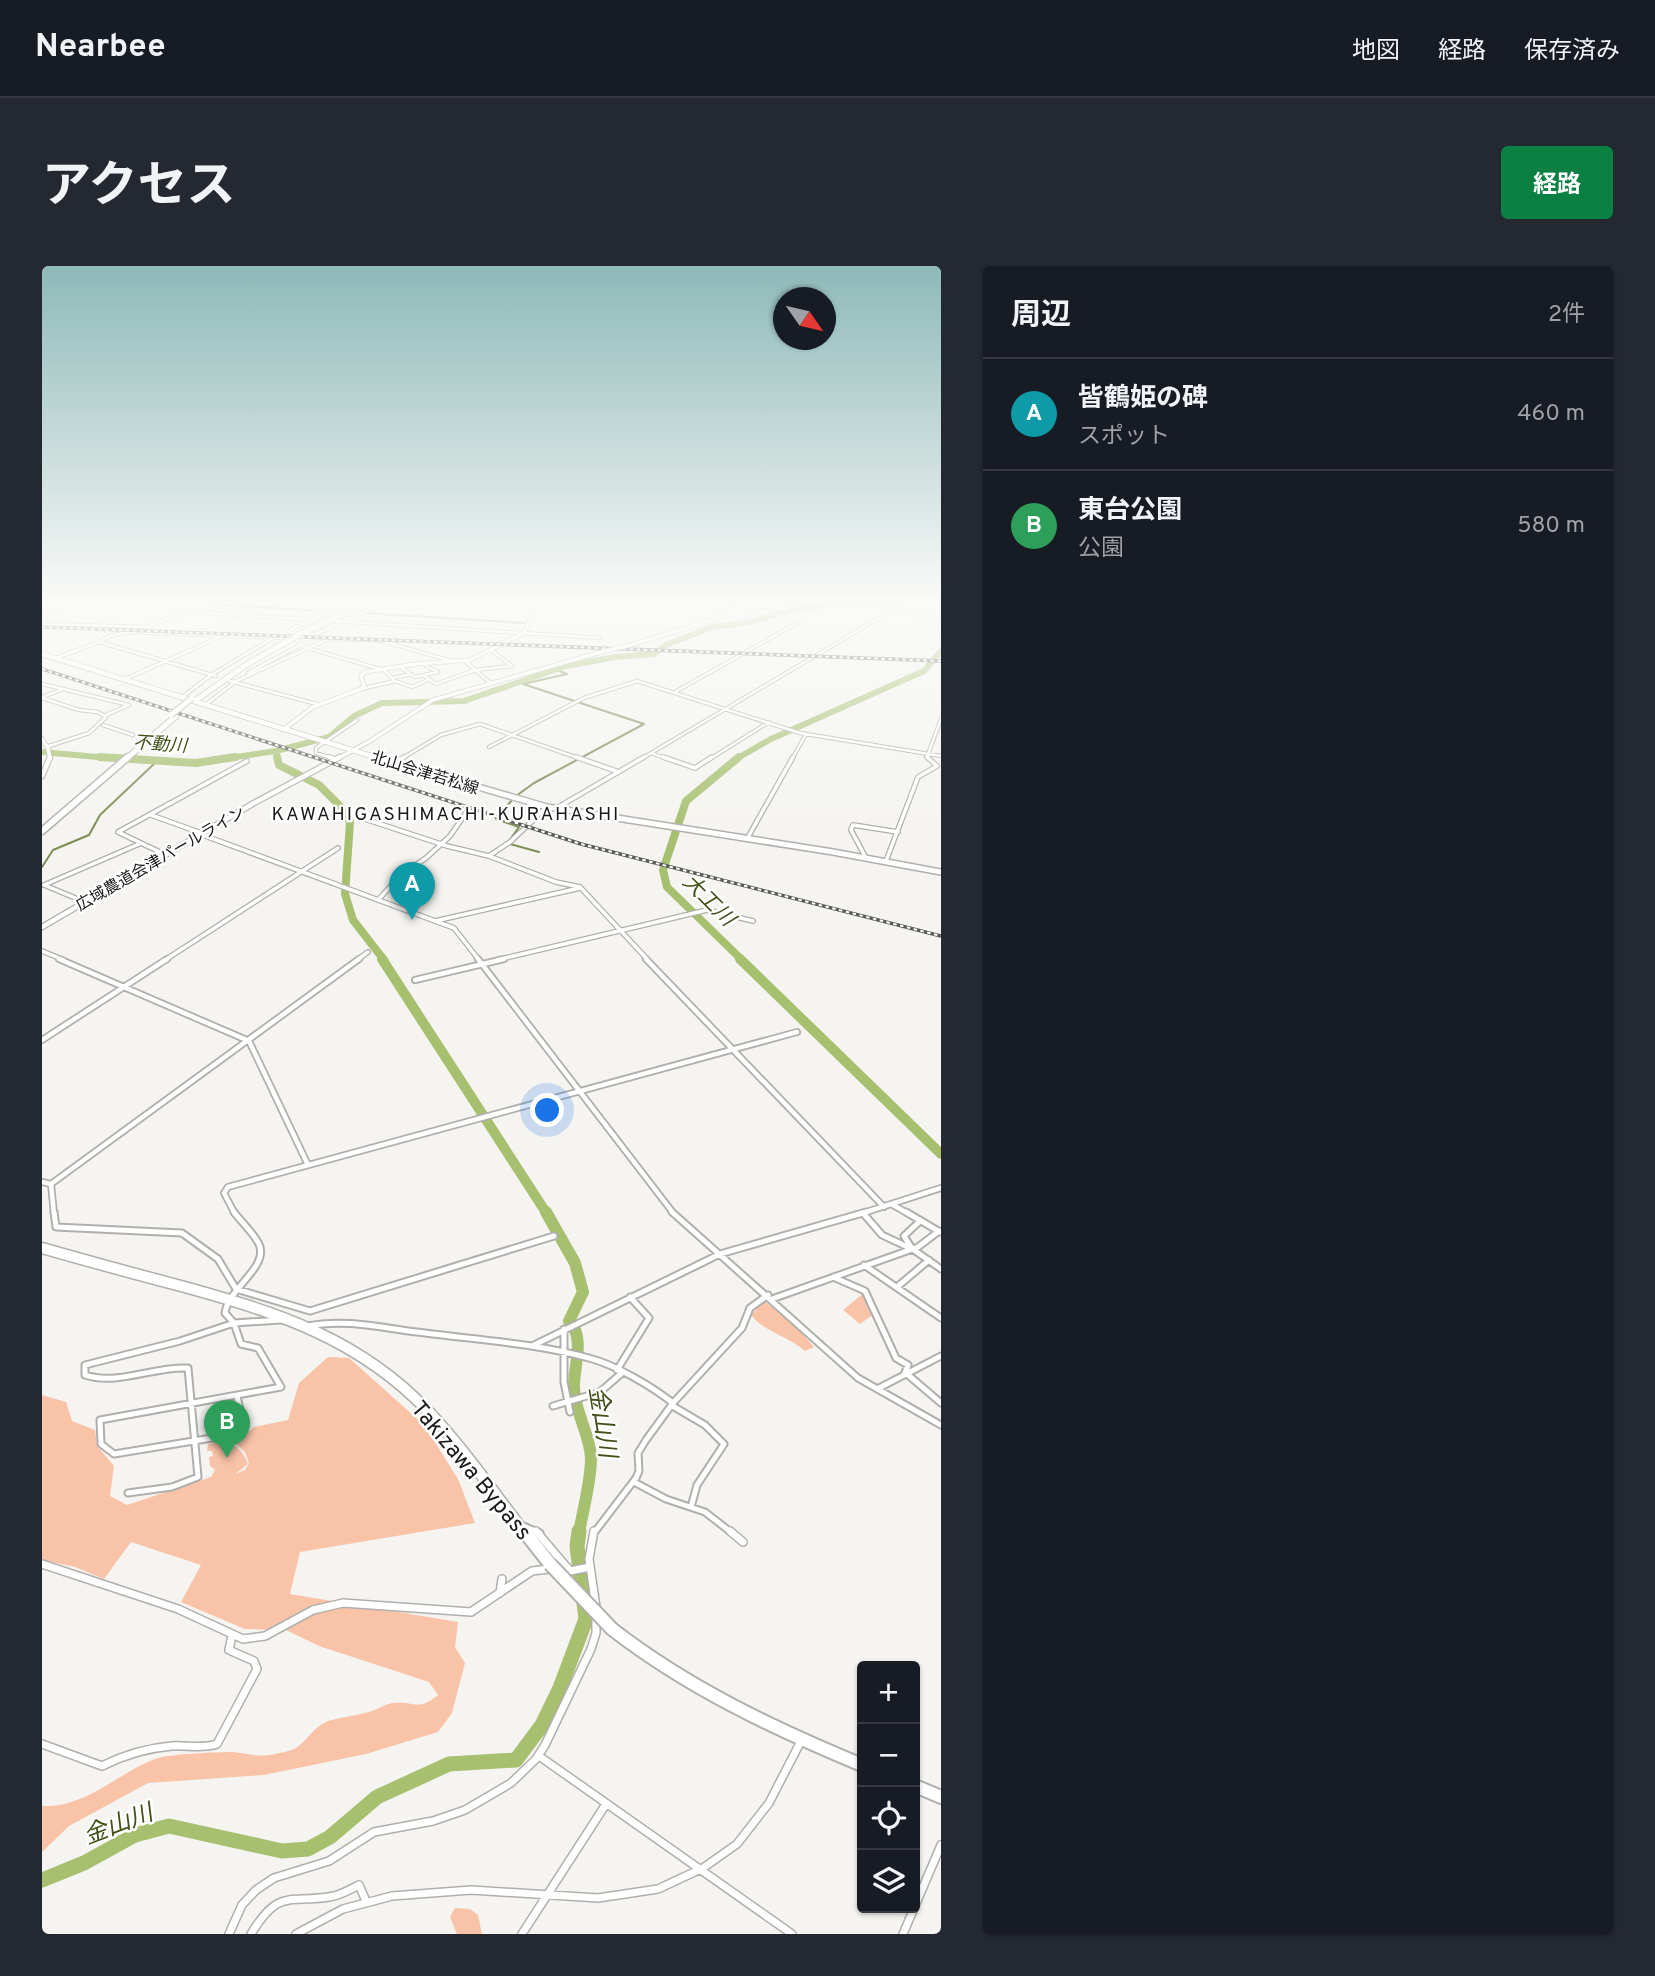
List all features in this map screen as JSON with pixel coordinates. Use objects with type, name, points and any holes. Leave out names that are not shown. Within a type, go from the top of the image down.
[{"type":"highway","points":[[42,828],[174,715],[229,676]]},
{"type":"highway","name":"Takizawa Bypass","points":[[42,1248],[228,1299],[307,1326],[352,1349],[412,1396],[483,1478],[550,1564],[612,1629],[684,1681],[802,1740],[857,1763]]},
{"type":"highway","points":[[917,1787],[941,1797]]},
{"type":"main road","name":"北山会津若松線","points":[[110,676],[323,743],[554,809],[941,872]]},
{"type":"street","points":[[123,680],[133,676]]},
{"type":"street","points":[[181,698],[214,676]]},
{"type":"street","points":[[205,705],[241,676]]},
{"type":"street","points":[[232,681],[244,676]]},
{"type":"street","points":[[360,689],[364,685],[362,676]]},
{"type":"street","points":[[389,676],[412,687],[428,680]]},
{"type":"street","points":[[283,730],[317,705],[406,676]]},
{"type":"street","points":[[413,676],[424,676],[436,684],[459,676]]},
{"type":"street","points":[[482,676],[489,682],[512,676]]},
{"type":"street","points":[[674,692],[703,676]]},
{"type":"street","points":[[554,809],[783,676]]},
{"type":"street","points":[[232,681],[317,705]]},
{"type":"street","points":[[489,747],[584,698],[637,681],[800,733],[941,756]]},
{"type":"street","name":"広域農道会津パールライン","points":[[42,927],[200,834],[352,751],[433,700],[489,682]]},
{"type":"street","points":[[42,684],[129,705],[106,715],[70,708],[42,697]]},
{"type":"street","points":[[42,697],[61,690]]},
{"type":"street","points":[[103,725],[106,715]]},
{"type":"street","points":[[886,861],[920,775],[937,766],[927,759],[941,719]]},
{"type":"street","points":[[335,759],[316,754],[316,748],[357,720]]},
{"type":"street","points":[[650,753],[695,768],[769,722]]},
{"type":"street","points":[[394,763],[441,734],[480,724],[617,771]]},
{"type":"street","points":[[50,750],[103,725],[133,735]]},
{"type":"street","points":[[747,839],[806,734]]},
{"type":"street","points":[[42,739],[50,750],[50,763],[42,776]]},
{"type":"street","points":[[166,855],[118,832],[247,761]]},
{"type":"street","points":[[489,856],[510,843],[547,807]]},
{"type":"street","points":[[379,900],[401,875],[426,859],[442,843],[468,810]]},
{"type":"street","points":[[150,815],[457,931],[578,1093],[676,1217],[770,1297],[838,1362],[876,1389],[941,1425]]},
{"type":"street","points":[[359,817],[580,887],[732,1051],[884,1207]]},
{"type":"street","points":[[866,858],[850,830],[853,825],[898,832]]},
{"type":"street","points":[[43,885],[139,844]]},
{"type":"street","points":[[42,1040],[338,848]]},
{"type":"street","points":[[43,885],[85,902]]},
{"type":"street","points":[[434,921],[580,887]]},
{"type":"street","points":[[415,980],[620,929],[707,911],[753,921]]},
{"type":"street","points":[[42,951],[248,1041],[308,1166]]},
{"type":"street","points":[[42,1182],[51,1184],[368,952]]},
{"type":"street","points":[[218,1437],[114,1454],[101,1444],[100,1420],[281,1387],[258,1348],[241,1344],[233,1323],[225,1313],[228,1299],[255,1270],[261,1252],[232,1210],[225,1190],[797,1032]]},
{"type":"street","points":[[51,1184],[55,1227],[182,1233],[218,1259],[236,1289],[310,1311],[554,1236]]},
{"type":"street","points":[[532,1346],[720,1254],[892,1205],[941,1188]]},
{"type":"street","points":[[229,1934],[241,1904],[272,1880],[284,1874],[319,1866],[379,1830],[432,1821],[473,1806],[519,1777],[539,1756],[596,1633],[596,1590],[589,1552],[594,1530],[634,1482],[639,1471],[639,1450],[672,1404],[742,1328],[743,1317],[748,1308],[770,1297],[914,1250],[933,1238],[939,1230],[919,1222],[892,1205]]},
{"type":"street","points":[[863,1213],[882,1235],[914,1250],[941,1269]]},
{"type":"street","points":[[914,1250],[904,1236],[919,1222]]},
{"type":"street","points":[[897,1287],[929,1260]]},
{"type":"street","points":[[864,1265],[941,1318]]},
{"type":"street","points":[[832,1277],[865,1291],[896,1358],[908,1363],[905,1375]]},
{"type":"street","points":[[553,1406],[592,1397],[607,1388],[620,1371],[649,1318],[630,1297]]},
{"type":"street","points":[[128,1493],[172,1487],[198,1477],[188,1368],[169,1368],[102,1380],[85,1375],[85,1365],[180,1341],[233,1323],[292,1320]]},
{"type":"street","points":[[307,1326],[323,1322],[373,1325],[532,1346],[591,1358],[620,1371],[653,1388],[705,1426],[724,1444],[697,1485],[691,1507]]},
{"type":"street","points":[[564,1329],[567,1353],[566,1402],[570,1412]]},
{"type":"street","points":[[876,1389],[941,1356]]},
{"type":"street","points":[[905,1375],[941,1403]]},
{"type":"street","points":[[237,1396],[243,1423]]},
{"type":"street","points":[[634,1482],[666,1499],[713,1517],[743,1542]]},
{"type":"street","points":[[519,1525],[524,1524],[540,1533],[570,1571],[590,1567]]},
{"type":"street","points":[[42,1564],[178,1609],[243,1639],[259,1638],[299,1616],[327,1605],[462,1613],[477,1610],[533,1572],[567,1567]]},
{"type":"street","points":[[500,1594],[502,1579]]},
{"type":"street","points":[[42,1744],[103,1766],[126,1754],[173,1746],[208,1747],[217,1744],[257,1669],[254,1661],[229,1650],[232,1634]]},
{"type":"street","points":[[296,1934],[344,1909],[366,1901],[471,1890],[598,1898],[658,1889],[700,1870],[737,1844],[769,1803],[802,1740]]},
{"type":"street","points":[[539,1756],[792,1934]]},
{"type":"street","points":[[522,1934],[606,1804]]},
{"type":"street","points":[[904,1934],[941,1845]]},
{"type":"street","points":[[251,1934],[269,1909],[289,1898],[335,1896],[359,1885],[366,1901]]},
{"type":"shaded area","points":[[864,1293],[874,1314],[860,1324],[843,1310]]},
{"type":"shaded area","points":[[764,1301],[791,1321],[814,1347],[805,1351],[756,1321],[751,1315]]},
{"type":"shaded area","points":[[328,1357],[349,1358],[424,1425],[458,1479],[475,1523],[300,1552],[290,1594],[458,1622],[455,1647],[465,1663],[452,1713],[438,1732],[366,1754],[264,1775],[148,1783],[69,1826],[42,1852],[42,1806],[58,1805],[88,1795],[158,1758],[206,1753],[265,1755],[283,1752],[296,1748],[328,1721],[369,1712],[391,1703],[421,1704],[438,1695],[429,1682],[319,1646],[286,1630],[245,1629],[181,1602],[201,1565],[131,1542],[104,1579],[75,1567],[42,1560],[42,1395],[66,1402],[72,1421],[95,1430],[97,1446],[114,1466],[110,1496],[127,1505],[211,1477],[215,1470],[210,1466],[209,1457],[213,1456],[212,1451],[207,1451],[208,1444],[221,1442],[237,1448],[248,1464],[235,1474],[245,1470],[249,1463],[245,1452],[236,1444],[254,1427],[288,1420],[299,1383]]},
{"type":"shaded area","points":[[455,1908],[470,1909],[478,1915],[482,1934],[457,1934],[450,1917]]},
{"type":"waterway","points":[[276,751],[329,737],[354,716],[382,703],[464,701],[537,676]]},
{"type":"waterway","points":[[516,796],[534,783],[644,724],[523,684],[559,676]]},
{"type":"waterway","name":"大工川","points":[[738,758],[771,739],[913,676]]},
{"type":"waterway","name":"不動川","points":[[223,759],[276,751]]},
{"type":"waterway","name":"金山川","points":[[276,751],[278,759]]},
{"type":"waterway","name":"不動川","points":[[42,752],[120,759]]},
{"type":"waterway","name":"不動川","points":[[100,757],[196,763],[235,757]]},
{"type":"waterway","name":"金山川","points":[[277,757],[279,765],[319,785],[340,806],[350,822],[345,894],[353,920],[384,960]]},
{"type":"waterway","name":"大工川","points":[[738,758],[686,801],[663,870],[667,887],[742,960]]},
{"type":"waterway","points":[[42,867],[53,850],[89,835],[100,815],[156,762]]},
{"type":"waterway","points":[[499,815],[512,800]]},
{"type":"waterway","points":[[496,819],[519,827],[509,841]]},
{"type":"waterway","points":[[510,844],[539,852]]},
{"type":"waterway","name":"金山川","points":[[382,959],[547,1214]]},
{"type":"waterway","name":"大工川","points":[[740,959],[941,1154]]},
{"type":"waterway","name":"金山川","points":[[546,1212],[575,1263],[583,1292],[569,1321],[574,1328],[578,1344],[575,1398],[591,1458],[579,1533]]},
{"type":"waterway","name":"金山川","points":[[42,1880],[84,1863],[135,1835],[169,1826],[282,1851],[308,1849],[330,1837],[377,1797],[449,1764],[516,1760],[542,1725],[560,1688],[586,1619],[577,1546],[579,1531]]},
{"type":"railway","points":[[63,676],[581,844],[941,936]]},
{"type":"place","name":"皆鶴姫の碑","points":[[412,920]]},
{"type":"place","name":"東台公園","points":[[227,1458]]},
{"type":"district","name":"KAWAHIGASHIMACHI-KURAHASHI","points":[[446,813]]}]
